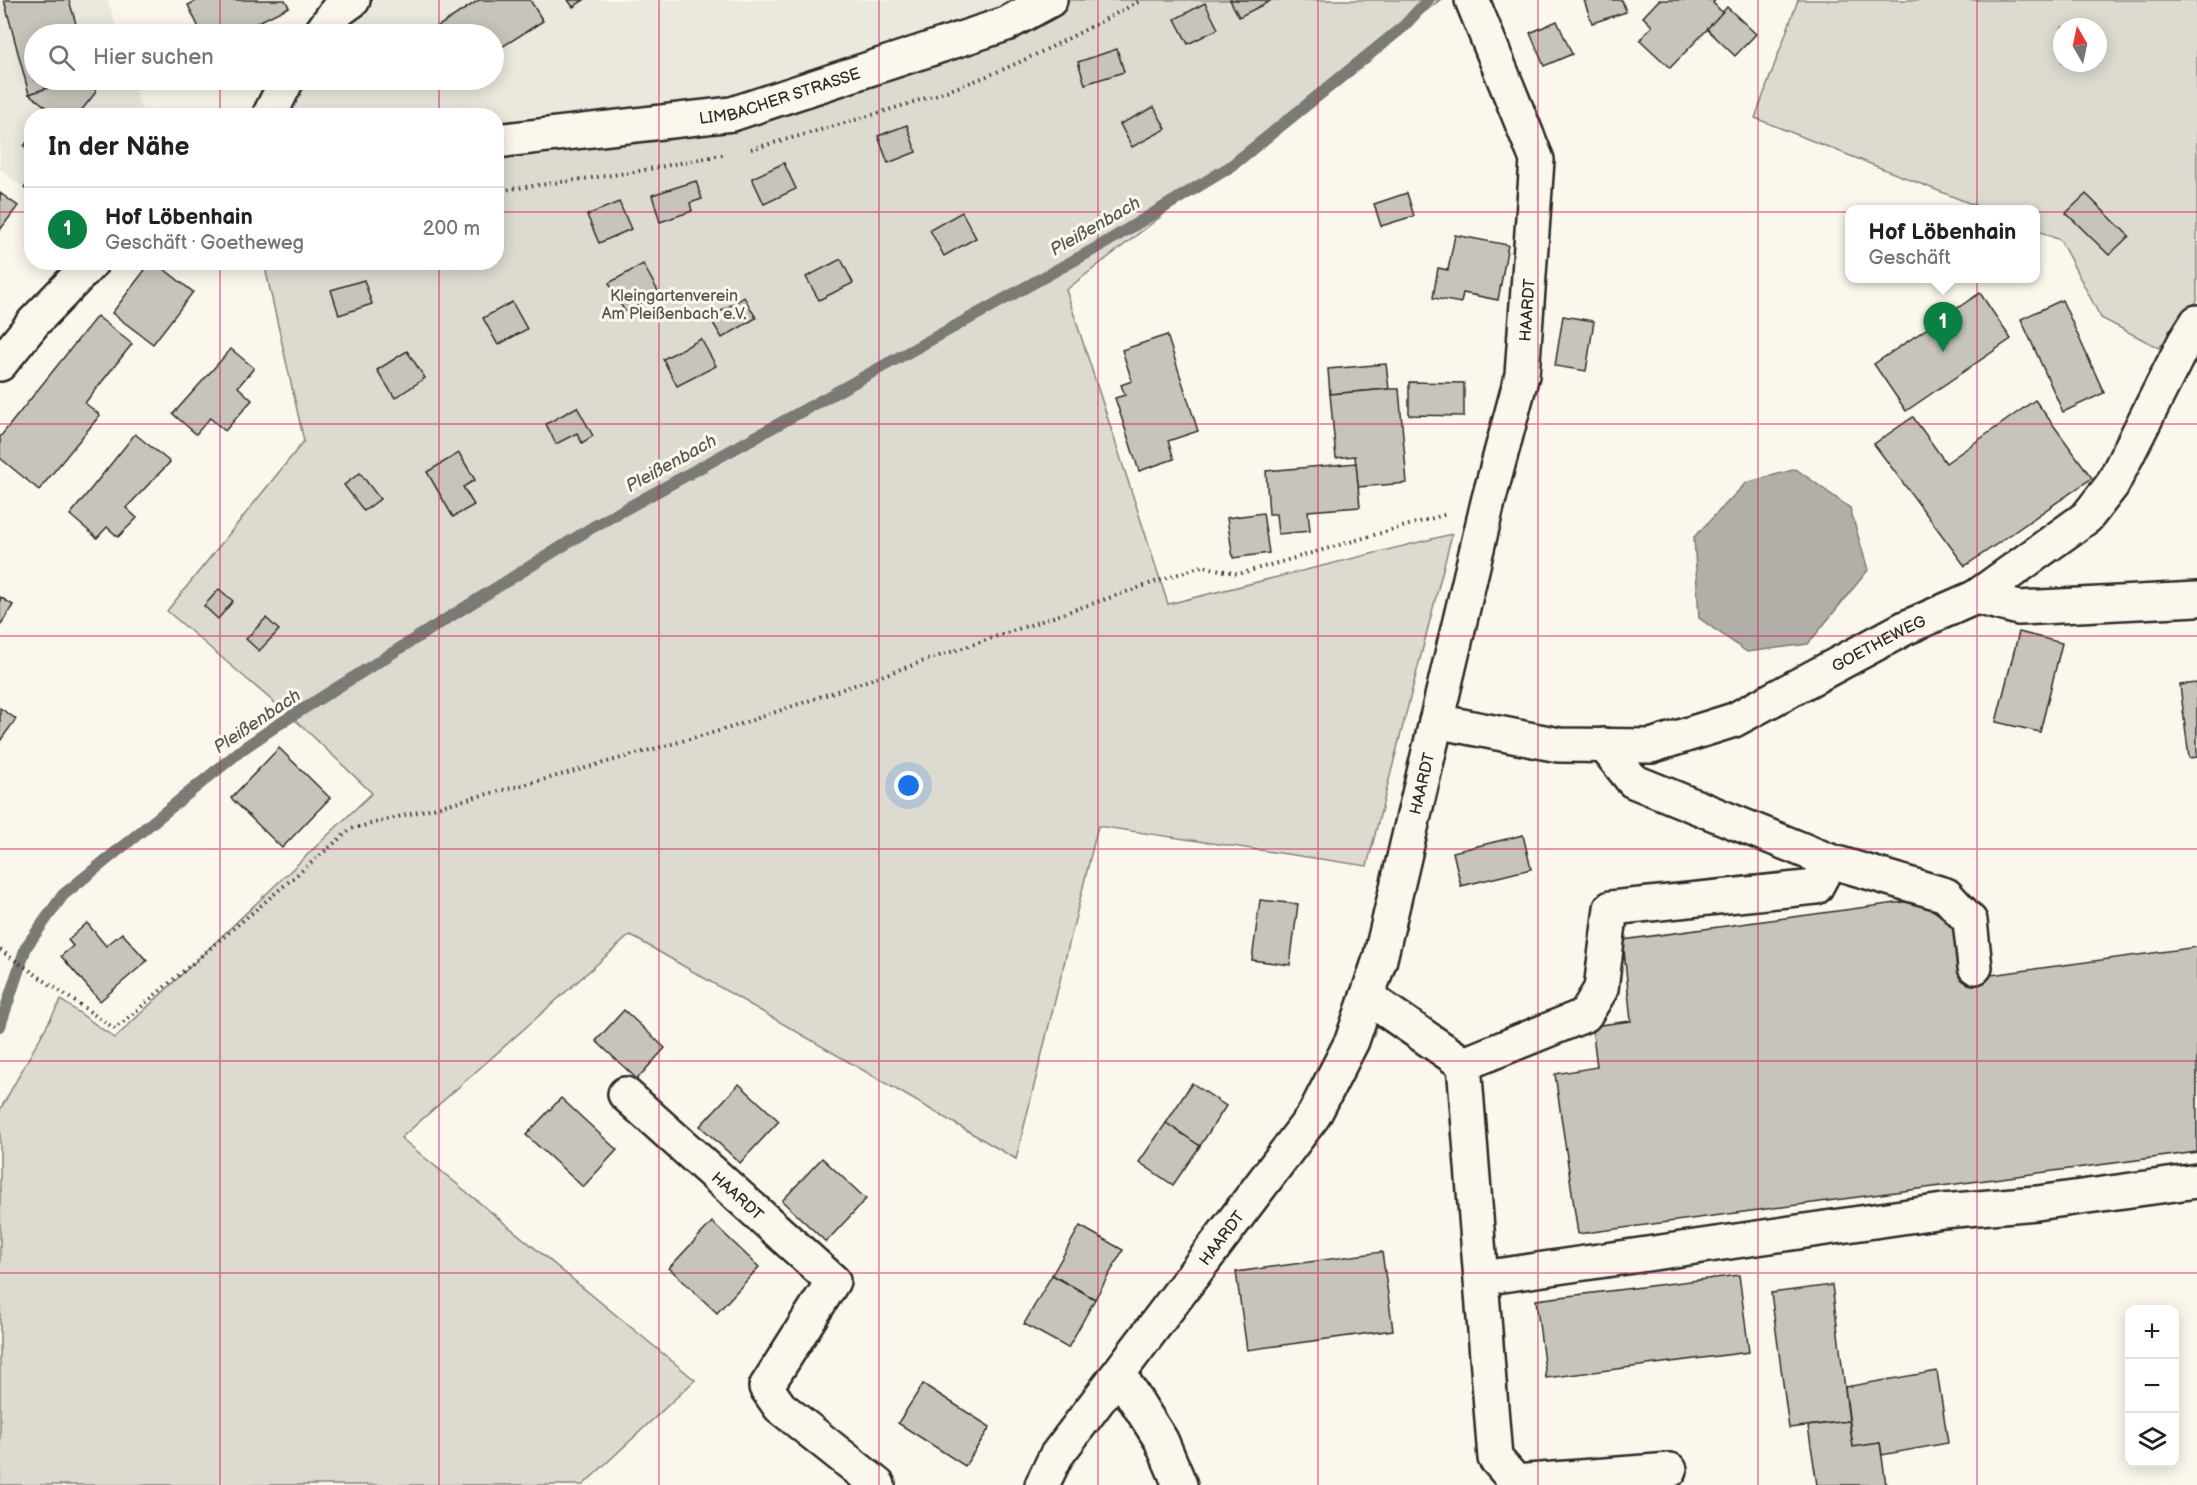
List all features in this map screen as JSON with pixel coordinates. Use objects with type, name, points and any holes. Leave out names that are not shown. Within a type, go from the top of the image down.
[{"type":"street","name":"LIMBACHER STRASSE","points":[[504,140],[732,114],[1006,24],[1050,0]]},
{"type":"street","name":"HAARDT","points":[[1042,1485],[1056,1456],[1314,1115],[1352,1041],[1380,959],[1488,502],[1522,375],[1537,160],[1472,2]]},
{"type":"street","points":[[273,108],[282,90]]},
{"type":"street","points":[[0,364],[34,322],[84,270]]},
{"type":"street","name":"GOETHEWEG","points":[[1436,721],[1559,745],[1651,746],[1734,720],[1905,628],[1976,597],[2087,517],[2112,485],[2185,340],[2197,321]]},
{"type":"street","points":[[1976,597],[2019,608],[2197,598]]},
{"type":"street","points":[[1604,746],[1633,781],[1830,861],[1946,895],[1970,921],[1975,967]]},
{"type":"street","points":[[1464,1064],[1585,1015],[1601,989],[1611,908],[1816,887],[1830,861]]},
{"type":"street","points":[[1367,997],[1464,1064]]},
{"type":"street","points":[[1464,1064],[1495,1458],[1516,1482],[1670,1470]]},
{"type":"street","name":"HAARDT","points":[[625,1094],[833,1281],[766,1387],[780,1407],[878,1485]]},
{"type":"street","points":[[1482,1278],[1943,1211],[2037,1203],[2197,1180]]},
{"type":"street","points":[[1119,1374],[1161,1440],[1180,1485]]},
{"type":"path","points":[[0,950],[115,1029],[351,829],[546,779],[729,728],[1202,566],[1239,574],[1488,502]]},
{"type":"shaded area","points":[[0,0],[108,0],[116,24],[24,24],[24,90],[135,90],[141,108],[24,108],[24,188],[0,169]]},
{"type":"shaded area","points":[[353,0],[1050,0],[732,114],[504,140],[504,108],[273,108],[282,90],[504,90],[504,24],[330,24]]},
{"type":"shaded area","points":[[1796,469],[1850,508],[1868,570],[1808,644],[1747,652],[1699,618],[1694,537],[1746,483]]},
{"type":"green space","name":"Kleingartenverein Am Pleißenbach e.V.","points":[[1050,0],[1440,0],[1066,290],[1168,604],[1452,534],[1367,866],[1098,826],[1016,1159],[630,935],[401,1138],[695,1380],[583,1485],[0,1485],[0,1110],[61,1000],[115,1038],[372,793],[303,727],[167,611],[304,441],[266,270],[504,270],[504,140],[732,114]]},
{"type":"green space","points":[[1798,0],[2197,0],[2197,301],[2159,348],[2101,318],[2060,240],[2040,232],[2040,205],[1974,205],[1755,118]]},
{"type":"building","points":[[4,0],[69,0],[76,24],[24,24],[24,75]]},
{"type":"building","points":[[198,0],[285,0],[289,7],[254,24],[197,24],[188,5]]},
{"type":"building","points":[[479,0],[530,0],[543,21],[504,46],[504,24],[442,24]]},
{"type":"building","points":[[568,0],[584,0],[573,7]]},
{"type":"building","points":[[1230,0],[1269,0],[1270,1],[1239,17]]},
{"type":"building","points":[[1584,0],[1622,0],[1626,12],[1592,23]]},
{"type":"building","points":[[1659,0],[1715,0],[1713,3],[1723,13],[1670,68],[1640,40],[1652,26],[1643,17]]},
{"type":"building","points":[[1205,3],[1218,29],[1188,44],[1175,19]]},
{"type":"building","points":[[1727,7],[1756,34],[1735,56],[1707,29]]},
{"type":"building","points":[[1557,21],[1572,54],[1544,66],[1530,33]]},
{"type":"building","points":[[1117,49],[1124,72],[1085,84],[1078,62]]},
{"type":"building","points":[[28,90],[42,90],[29,94]]},
{"type":"building","points":[[42,90],[95,90],[96,92],[83,108],[48,108],[29,94]]},
{"type":"building","points":[[1154,107],[1166,129],[1132,147],[1120,124]]},
{"type":"building","points":[[907,125],[916,152],[888,163],[878,136]]},
{"type":"building","points":[[784,163],[796,189],[764,204],[752,178]]},
{"type":"building","points":[[696,181],[702,199],[690,203],[692,211],[660,222],[652,195]]},
{"type":"building","points":[[0,193],[18,206],[0,230]]},
{"type":"building","points":[[1407,193],[1414,216],[1381,226],[1374,204]]},
{"type":"building","points":[[2086,194],[2129,236],[2109,255],[2066,213]]},
{"type":"building","points":[[619,202],[631,229],[599,243],[587,215]]},
{"type":"building","points":[[962,212],[976,238],[944,256],[930,230]]},
{"type":"building","points":[[1455,235],[1508,245],[1498,300],[1463,293],[1461,303],[1433,298],[1438,268],[1448,270]]},
{"type":"building","points":[[841,259],[853,283],[819,300],[806,277]]},
{"type":"building","points":[[643,264],[659,293],[625,312],[609,283]]},
{"type":"building","points":[[145,270],[165,270],[193,292],[153,344],[112,313]]},
{"type":"building","points":[[364,280],[372,304],[339,315],[331,290]]},
{"type":"building","points":[[1980,293],[2011,339],[1906,411],[1874,364]]},
{"type":"building","points":[[744,297],[756,318],[722,338],[710,318]]},
{"type":"building","points":[[2062,300],[2104,393],[2063,412],[2021,319]]},
{"type":"building","points":[[512,302],[527,329],[498,345],[483,318]]},
{"type":"building","points":[[97,316],[132,344],[85,403],[100,415],[39,490],[0,458],[0,437]]},
{"type":"building","points":[[1563,316],[1594,321],[1586,371],[1555,366]]},
{"type":"building","points":[[1167,335],[1198,431],[1168,441],[1174,459],[1139,471],[1115,398],[1125,395],[1121,385],[1132,381],[1122,350]]},
{"type":"building","points":[[701,339],[716,366],[677,386],[663,359]]},
{"type":"building","points":[[231,349],[254,368],[238,387],[252,400],[225,431],[210,418],[196,434],[173,414]]},
{"type":"building","points":[[407,351],[425,378],[395,398],[377,370]]},
{"type":"building","points":[[1386,364],[1389,389],[1330,394],[1328,369]]},
{"type":"building","points":[[1409,382],[1464,383],[1464,416],[1409,415]]},
{"type":"building","points":[[1399,389],[1407,483],[1358,487],[1355,456],[1336,458],[1330,394]]},
{"type":"building","points":[[2035,400],[2092,478],[1965,566],[1874,444],[1913,417],[1946,463]]},
{"type":"building","points":[[577,407],[593,436],[582,443],[577,433],[556,444],[546,424]]},
{"type":"building","points":[[135,434],[170,462],[126,508],[137,518],[118,537],[107,527],[97,538],[70,515]]},
{"type":"building","points":[[459,453],[475,480],[463,487],[474,505],[453,517],[427,472]]},
{"type":"building","points":[[1356,463],[1360,507],[1308,511],[1310,531],[1278,534],[1276,514],[1269,514],[1266,471]]},
{"type":"building","points":[[360,473],[380,499],[364,511],[344,485]]},
{"type":"building","points":[[1263,513],[1269,553],[1233,558],[1227,518]]},
{"type":"building","points":[[219,589],[233,601],[218,619],[204,606]]},
{"type":"building","points":[[0,597],[13,605],[0,626]]},
{"type":"building","points":[[266,618],[279,630],[259,651],[246,639]]},
{"type":"building","points":[[2019,632],[2062,643],[2040,732],[1996,722]]},
{"type":"building","points":[[2197,683],[2197,757],[2189,758],[2180,685]]},
{"type":"building","points":[[0,708],[16,719],[0,741]]},
{"type":"building","points":[[279,748],[330,798],[282,848],[231,798]]},
{"type":"building","points":[[1523,835],[1531,869],[1461,886],[1453,852]]},
{"type":"building","points":[[1260,900],[1298,904],[1290,965],[1252,960]]},
{"type":"building","points":[[1918,900],[1954,925],[1961,979],[2197,947],[2197,1152],[1578,1234],[1555,1074],[1597,1067],[1592,1026],[1631,1021],[1623,940]]},
{"type":"building","points":[[87,923],[106,946],[122,933],[147,961],[100,1001],[61,956],[73,946],[68,940]]},
{"type":"building","points":[[624,1010],[665,1048],[637,1079],[596,1041]]},
{"type":"building","points":[[1192,1083],[1226,1106],[1200,1146],[1166,1123]]},
{"type":"building","points":[[739,1084],[779,1121],[740,1163],[700,1126]]},
{"type":"building","points":[[561,1098],[617,1150],[583,1187],[526,1135]]},
{"type":"building","points":[[1166,1123],[1200,1146],[1173,1185],[1139,1162]]},
{"type":"building","points":[[822,1158],[866,1199],[826,1242],[782,1201]]},
{"type":"building","points":[[712,1222],[759,1267],[717,1313],[669,1268]]},
{"type":"building","points":[[1080,1226],[1123,1250],[1095,1299],[1052,1275]]},
{"type":"building","points":[[1382,1252],[1393,1330],[1247,1350],[1236,1272]]},
{"type":"building","points":[[1052,1275],[1095,1299],[1068,1348],[1024,1324]]},
{"type":"building","points":[[1739,1275],[1749,1352],[1546,1378],[1536,1300]]},
{"type":"building","points":[[1832,1285],[1849,1421],[1789,1428],[1771,1293]]},
{"type":"building","points":[[1937,1371],[1948,1443],[1882,1455],[1880,1443],[1853,1447],[1845,1387]]},
{"type":"building","points":[[923,1384],[990,1427],[965,1466],[898,1423]]},
{"type":"building","points":[[1849,1421],[1853,1447],[1880,1443],[1886,1485],[1817,1485],[1808,1426]]},
{"type":"waterway","name":"Pleißenbach","points":[[0,1026],[26,947],[63,895],[244,748],[593,527],[1100,246],[1230,167],[1403,27],[1428,0]]},
{"type":"place","name":"Hof Löbenhain","points":[[1943,352]]}]
